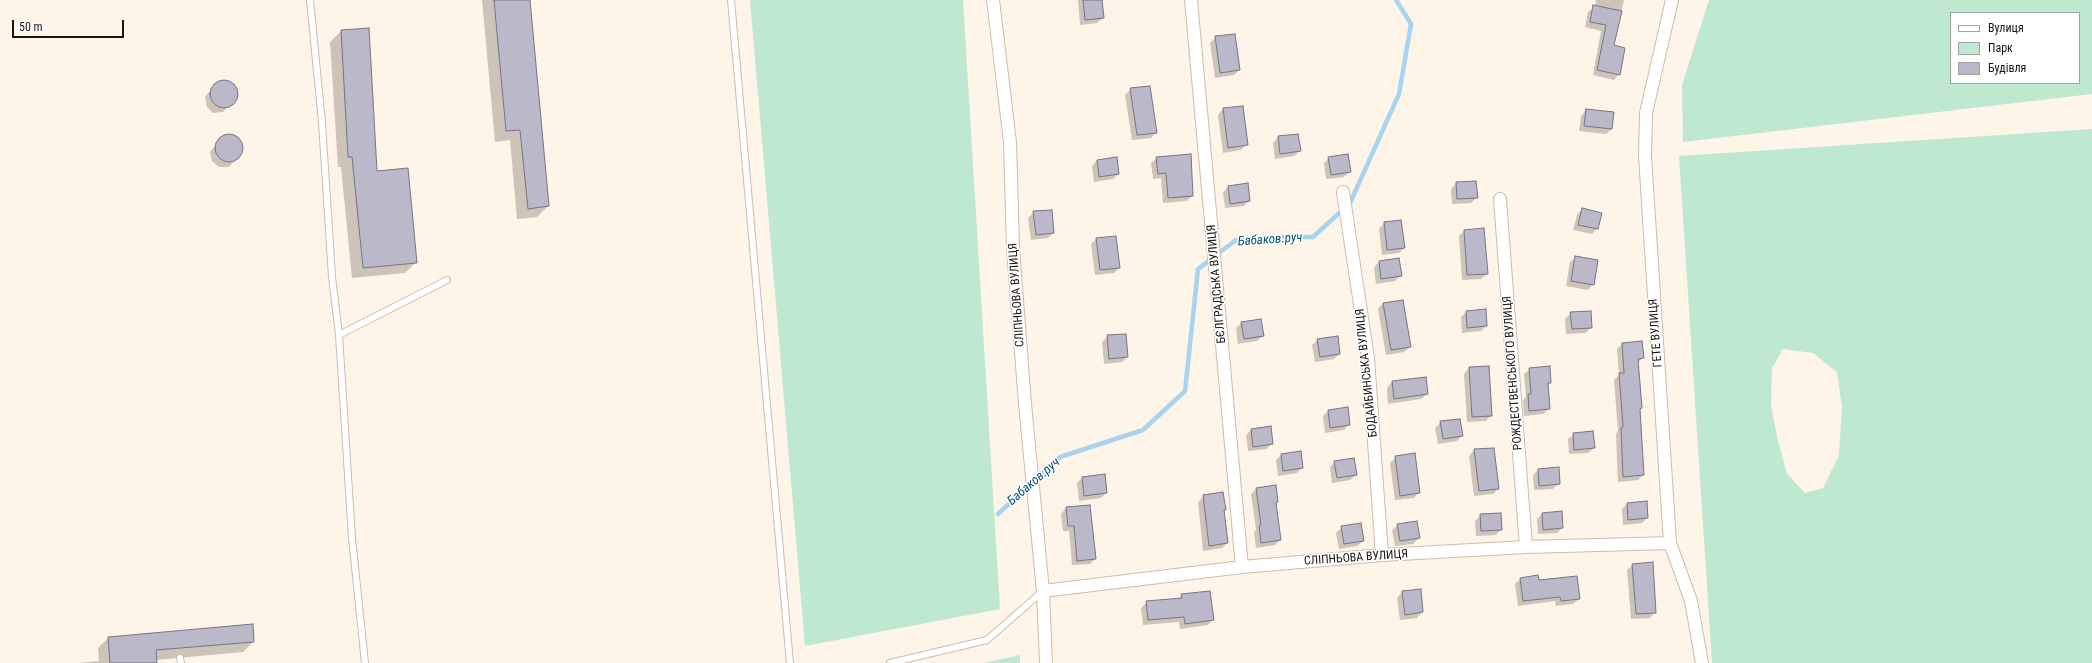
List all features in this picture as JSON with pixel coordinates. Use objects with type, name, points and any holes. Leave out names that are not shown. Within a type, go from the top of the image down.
[{"type":"street","name":"СЛІПНЬОВА ВУЛИЦЯ","points":[[993,0],[1010,142],[1013,248],[1031,471],[1043,591],[1046,663]]},
{"type":"street","name":"БЄЛГРАДСЬКА ВУЛИЦЯ","points":[[1191,0],[1242,567]]},
{"type":"street","name":"ГЕТЕ ВУЛИЦЯ","points":[[1672,0],[1646,113],[1645,156],[1670,543],[1692,601],[1702,663]]},
{"type":"street","name":"БОДАЙБИНСЬКА ВУЛИЦЯ","points":[[1343,192],[1368,358],[1382,555]]},
{"type":"street","name":"РОЖДЕСТВЕНСЬКОГО ВУЛИЦЯ","points":[[1500,199],[1526,547]]},
{"type":"street","name":"СЛІПНЬОВА ВУЛИЦЯ","points":[[1043,591],[1242,567],[1382,555],[1526,547],[1670,543]]},
{"type":"lane","points":[[310,0],[322,122],[332,277],[339,334],[352,538],[365,663]]},
{"type":"lane","points":[[731,0],[790,663]]},
{"type":"lane","points":[[339,334],[447,280]]},
{"type":"lane","points":[[890,663],[987,640],[1043,591]]},
{"type":"green space","points":[[750,0],[963,0],[1000,609],[805,646]]},
{"type":"green space","points":[[1709,0],[2092,0],[2092,94],[1683,142],[1682,85]]},
{"type":"green space","points":[[2092,129],[2092,663],[1712,663],[1679,156]],"holes":[[[1783,349],[1813,353],[1837,372],[1842,407],[1839,455],[1823,488],[1805,493],[1787,474],[1778,441],[1771,406],[1772,368]]]},
{"type":"green space","points":[[1020,655],[1020,663],[984,663]]},
{"type":"building","points":[[494,0],[530,0],[549,206],[528,209],[520,130],[506,131]]},
{"type":"building","points":[[1083,0],[1102,0],[1104,18],[1085,20]]},
{"type":"building","points":[[1593,5],[1622,11],[1614,45],[1625,48],[1620,75],[1597,70],[1606,25],[1590,22]]},
{"type":"building","points":[[369,28],[377,171],[408,168],[417,263],[363,268],[352,157],[348,157],[341,30]]},
{"type":"building","points":[[1235,34],[1240,70],[1220,73],[1215,36]]},
{"type":"building","points":[[224,80],[234,84],[238,94],[234,104],[224,108],[214,104],[210,94],[214,84]]},
{"type":"building","points":[[1150,86],[1157,133],[1137,135],[1130,88]]},
{"type":"building","points":[[1243,106],[1248,145],[1228,148],[1223,108]]},
{"type":"building","points":[[1586,109],[1614,112],[1612,129],[1584,126]]},
{"type":"building","points":[[229,134],[239,138],[243,148],[239,158],[229,162],[219,158],[215,148],[219,138]]},
{"type":"building","points":[[1298,134],[1301,151],[1280,154],[1278,136]]},
{"type":"building","points":[[1191,154],[1193,196],[1168,198],[1166,173],[1158,174],[1156,157]]},
{"type":"building","points":[[1348,154],[1351,172],[1331,175],[1328,157]]},
{"type":"building","points":[[1117,157],[1119,174],[1099,177],[1097,160]]},
{"type":"building","points":[[1476,181],[1478,198],[1457,199],[1456,182]]},
{"type":"building","points":[[1248,183],[1250,201],[1230,204],[1228,186]]},
{"type":"building","points":[[1582,208],[1602,213],[1598,229],[1578,225]]},
{"type":"building","points":[[1052,210],[1054,233],[1036,235],[1033,211]]},
{"type":"building","points":[[1401,220],[1405,248],[1387,250],[1384,222]]},
{"type":"building","points":[[1484,228],[1488,274],[1467,275],[1464,230]]},
{"type":"building","points":[[1116,236],[1120,268],[1100,270],[1096,238]]},
{"type":"building","points":[[1575,256],[1598,260],[1594,285],[1571,281]]},
{"type":"building","points":[[1399,258],[1402,276],[1381,279],[1379,261]]},
{"type":"building","points":[[1403,300],[1411,347],[1391,350],[1383,303]]},
{"type":"building","points":[[1486,309],[1487,326],[1467,328],[1466,311]]},
{"type":"building","points":[[1591,311],[1592,328],[1572,329],[1570,312]]},
{"type":"building","points":[[1261,319],[1264,336],[1244,339],[1241,322]]},
{"type":"building","points":[[1126,334],[1128,357],[1109,359],[1107,335]]},
{"type":"building","points":[[1338,336],[1340,354],[1320,357],[1317,339]]},
{"type":"building","points":[[1642,341],[1644,358],[1638,359],[1642,408],[1640,409],[1644,475],[1623,477],[1621,428],[1623,427],[1619,373],[1624,373],[1622,343]]},
{"type":"building","points":[[1489,366],[1492,416],[1472,417],[1469,367]]},
{"type":"building","points":[[1550,366],[1551,383],[1548,383],[1550,409],[1529,411],[1528,394],[1531,394],[1529,368]]},
{"type":"building","points":[[1426,377],[1428,394],[1394,399],[1392,381]]},
{"type":"building","points":[[1348,407],[1350,425],[1330,428],[1328,410]]},
{"type":"building","points":[[1460,419],[1463,436],[1443,439],[1440,421]]},
{"type":"building","points":[[1271,426],[1273,444],[1253,447],[1251,429]]},
{"type":"building","points":[[1593,431],[1595,448],[1574,450],[1573,433]]},
{"type":"building","points":[[1494,448],[1499,489],[1479,491],[1474,449]]},
{"type":"building","points":[[1301,451],[1303,468],[1283,471],[1281,454]]},
{"type":"building","points":[[1415,453],[1420,493],[1400,496],[1395,456]]},
{"type":"building","points":[[1354,458],[1357,475],[1337,478],[1334,461]]},
{"type":"building","points":[[1559,467],[1560,484],[1539,486],[1538,469]]},
{"type":"building","points":[[1105,474],[1107,493],[1084,496],[1082,477]]},
{"type":"building","points":[[1276,485],[1278,502],[1276,503],[1281,540],[1261,543],[1259,526],[1261,525],[1256,488]]},
{"type":"building","points":[[1223,492],[1226,510],[1224,510],[1228,543],[1209,546],[1203,495]]},
{"type":"building","points":[[1647,501],[1648,518],[1628,520],[1627,503]]},
{"type":"building","points":[[1090,505],[1096,559],[1077,561],[1074,526],[1068,526],[1066,507]]},
{"type":"building","points":[[1562,511],[1563,528],[1543,530],[1542,513]]},
{"type":"building","points":[[1501,513],[1502,530],[1481,531],[1480,514]]},
{"type":"building","points":[[1417,521],[1420,538],[1400,541],[1397,524]]},
{"type":"building","points":[[1361,523],[1364,541],[1344,544],[1341,526]]},
{"type":"building","points":[[1653,562],[1656,613],[1636,614],[1632,564]]},
{"type":"building","points":[[1538,575],[1539,580],[1577,576],[1580,599],[1561,601],[1560,597],[1523,601],[1520,578]]},
{"type":"building","points":[[1421,589],[1423,612],[1405,615],[1402,591]]},
{"type":"building","points":[[1210,591],[1214,620],[1185,624],[1184,617],[1148,620],[1146,601],[1182,598],[1181,594]]},
{"type":"building","points":[[253,624],[254,642],[156,650],[157,663],[110,663],[108,637]]},
{"type":"waterway","name":"Бабаков.руч","points":[[998,514],[1060,457],[1143,430],[1185,391],[1198,269],[1236,240],[1273,237],[1313,237],[1350,203],[1399,94],[1411,24],[1396,0]]}]
